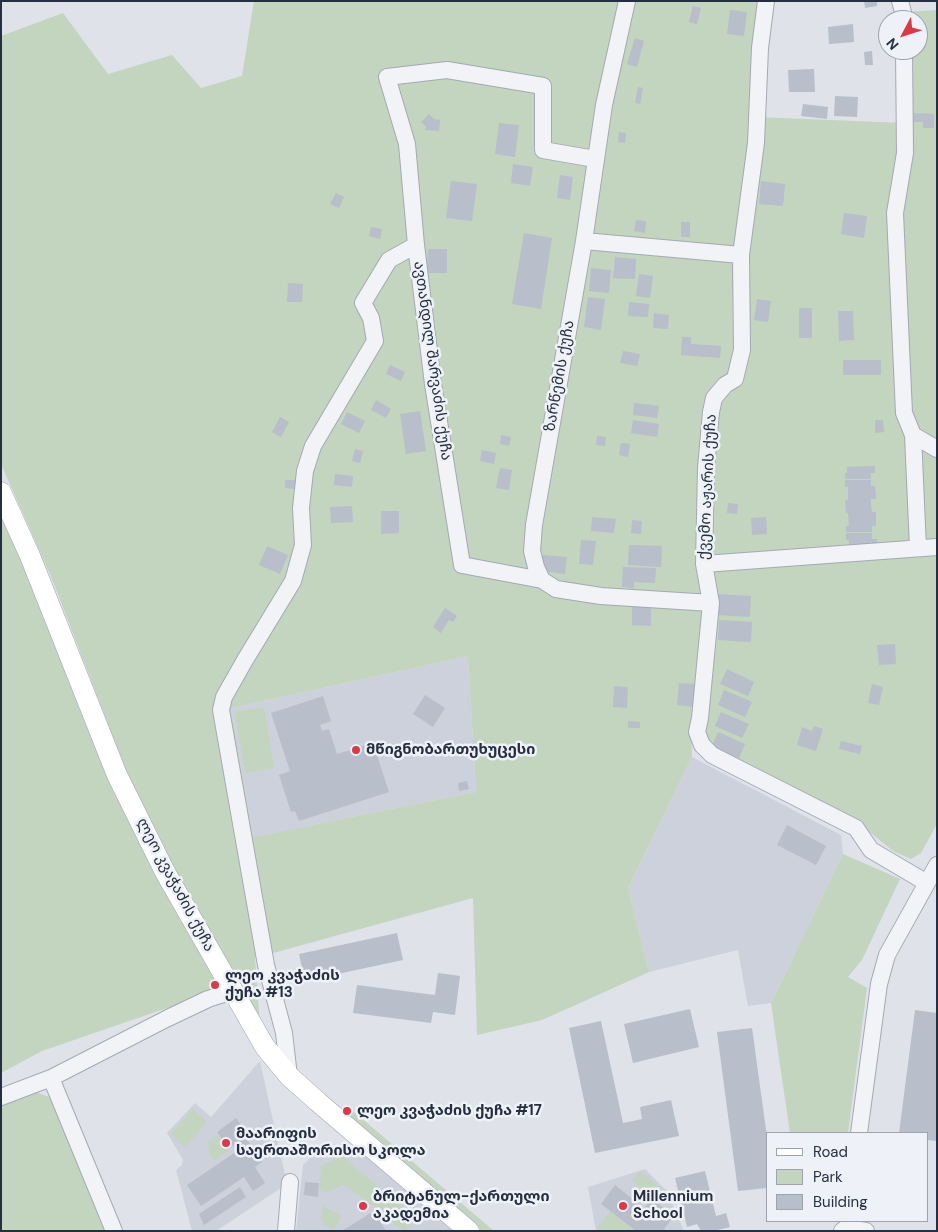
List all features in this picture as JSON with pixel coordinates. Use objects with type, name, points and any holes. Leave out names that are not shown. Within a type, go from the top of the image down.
[{"type":"main road","name":"ლეო კვაჭაძის ქუჩა","points":[[1,492],[30,556],[117,775],[166,872],[264,1047],[289,1076],[469,1231]]},
{"type":"street","name":"ზარწემის ქუჩა","points":[[542,580],[532,551],[534,524],[584,241],[595,159],[627,1]]},
{"type":"street","name":"ქვემო აჟარის ქუჩა","points":[[766,1],[760,48],[756,143],[741,255],[742,350],[734,379],[725,385],[714,398],[711,412],[706,468],[704,564],[711,604],[697,732],[702,745],[712,755],[856,828],[871,850],[927,883]]},
{"type":"street","points":[[904,60],[905,153],[895,213],[904,413],[913,435],[918,548]]},
{"type":"street","name":"ავთანდილ შარვაძის ქუჩა","points":[[542,580],[462,565],[433,384],[416,245],[407,144],[387,76],[447,70],[543,86],[543,150],[595,159]]},
{"type":"street","points":[[584,241],[741,255]]},
{"type":"street","points":[[289,1076],[284,1033],[266,964],[221,710],[224,697],[293,581],[303,545],[301,508],[305,471],[313,446],[375,342],[371,318],[363,303],[389,260],[416,245]]},
{"type":"street","points":[[913,435],[937,449]]},
{"type":"street","points":[[704,564],[937,547]]},
{"type":"street","points":[[542,580],[556,590],[601,596],[711,604]]},
{"type":"street","points":[[859,1132],[879,984],[887,955],[937,864]]},
{"type":"street","points":[[1,1097],[51,1078],[168,1018],[208,999],[233,991]]},
{"type":"street","points":[[51,1078],[114,1231]]},
{"type":"street","points":[[286,1231],[290,1182]]},
{"type":"street","points":[[845,1227],[866,1231]]},
{"type":"shaded area","name":"მწიგნობართუხუცესი","points":[[468,656],[476,792],[253,837],[231,708]]},
{"type":"shaded area","points":[[692,757],[841,835],[843,854],[771,1003],[748,1006],[738,950],[649,972],[628,888]]},
{"type":"shaded area","name":"მაარიფის საერთაშორისო სკოლა","points":[[260,1061],[287,1184],[216,1231],[192,1231],[176,1170],[182,1165],[183,1160],[167,1133],[195,1103],[211,1117]]},
{"type":"shaded area","name":"ბრიტანულ-ქართული აკადემია","points":[[337,1145],[356,1146],[457,1231],[296,1231],[303,1165],[310,1158]]},
{"type":"shaded area","points":[[645,1169],[667,1191],[684,1231],[596,1231],[588,1187]]},
{"type":"green space","points":[[254,1],[766,1],[757,117],[904,123],[904,60],[928,60],[928,11],[937,10],[937,824],[921,853],[911,859],[893,851],[855,820],[713,753],[691,726],[692,757],[628,888],[649,972],[542,1020],[477,1035],[473,898],[255,958],[260,1026],[175,876],[132,786],[52,579],[1,464],[1,36],[63,13],[108,74],[172,55],[201,88],[242,76]],"holes":[[[468,656],[476,792],[253,837],[231,708]]]},
{"type":"green space","points":[[1,513],[20,553],[108,778],[217,980],[204,998],[164,1009],[42,1051],[1,1073]]},
{"type":"green space","points":[[264,707],[274,768],[245,773],[235,712]]},
{"type":"green space","points":[[843,854],[900,879],[862,960],[848,977],[867,988],[848,1132],[790,1132],[771,1003]]},
{"type":"green space","points":[[36,1092],[54,1099],[110,1231],[1,1231],[1,1104]]},
{"type":"green space","points":[[193,1109],[207,1122],[185,1147],[171,1134]]},
{"type":"green space","points":[[353,1111],[494,1231],[481,1231],[349,1118]]},
{"type":"green space","points":[[217,1135],[228,1151],[214,1161],[209,1152],[208,1142]]},
{"type":"green space","points":[[342,1156],[415,1218],[406,1231],[402,1231],[374,1206],[344,1185],[324,1193],[320,1189],[321,1166]]},
{"type":"green space","points":[[640,1171],[661,1189],[654,1199],[632,1181]]},
{"type":"green space","points":[[323,1206],[341,1216],[334,1230],[324,1225],[321,1217]]},
{"type":"green space","points":[[610,1211],[635,1231],[600,1231],[597,1228]]},
{"type":"building","points":[[864,1],[877,1],[877,6],[865,8]]},
{"type":"building","points":[[693,6],[701,8],[697,24],[689,22]]},
{"type":"building","points":[[730,10],[747,12],[744,36],[727,34]]},
{"type":"building","points":[[853,24],[854,42],[829,44],[828,27]]},
{"type":"building","points":[[635,38],[644,41],[637,67],[627,64]]},
{"type":"building","points":[[872,51],[873,65],[865,65],[864,52]]},
{"type":"building","points":[[814,69],[815,92],[789,92],[788,70]]},
{"type":"building","points":[[638,87],[643,88],[640,104],[635,103]]},
{"type":"building","points":[[835,96],[858,97],[857,117],[834,116]]},
{"type":"building","points":[[803,104],[828,107],[827,119],[801,116]]},
{"type":"building","points":[[912,113],[934,114],[934,128],[923,128],[923,122],[912,122]]},
{"type":"building","points":[[429,114],[434,119],[440,120],[439,131],[425,130],[426,126],[421,122]]},
{"type":"building","points":[[499,123],[519,125],[515,157],[495,154]]},
{"type":"building","points":[[619,132],[626,133],[625,143],[618,142]]},
{"type":"building","points":[[513,164],[533,167],[530,186],[511,183]]},
{"type":"building","points":[[560,175],[573,177],[570,200],[557,198]]},
{"type":"building","points":[[451,181],[477,184],[472,221],[446,218]]},
{"type":"building","points":[[761,181],[785,184],[783,206],[759,204]]},
{"type":"building","points":[[336,193],[344,197],[339,208],[330,204]]},
{"type":"building","points":[[844,213],[867,216],[864,238],[841,234]]},
{"type":"building","points":[[636,220],[646,221],[645,233],[634,231]]},
{"type":"building","points":[[681,222],[690,222],[690,237],[681,237]]},
{"type":"building","points":[[371,227],[382,229],[380,239],[369,236]]},
{"type":"building","points":[[524,233],[552,238],[541,309],[512,304]]},
{"type":"building","points":[[428,249],[447,249],[447,273],[427,273]]},
{"type":"building","points":[[615,257],[636,259],[635,279],[613,278]]},
{"type":"building","points":[[591,268],[611,270],[609,293],[589,291]]},
{"type":"building","points":[[639,274],[653,276],[650,298],[636,296]]},
{"type":"building","points":[[288,283],[303,284],[302,302],[287,302]]},
{"type":"building","points":[[588,297],[605,299],[601,330],[584,327]]},
{"type":"building","points":[[757,299],[771,301],[768,322],[754,320]]},
{"type":"building","points":[[629,302],[649,304],[648,317],[628,316]]},
{"type":"building","points":[[799,308],[812,308],[812,338],[799,338]]},
{"type":"building","points":[[838,311],[853,311],[854,340],[839,341]]},
{"type":"building","points":[[654,313],[669,315],[668,329],[653,328]]},
{"type":"building","points":[[682,337],[691,337],[691,344],[721,346],[720,358],[681,355]]},
{"type":"building","points":[[623,351],[640,354],[637,366],[620,363]]},
{"type":"building","points":[[843,360],[881,360],[881,375],[843,375]]},
{"type":"building","points":[[390,365],[405,372],[401,381],[386,374]]},
{"type":"building","points":[[376,400],[391,409],[386,418],[371,410]]},
{"type":"building","points":[[634,403],[659,406],[657,418],[633,415]]},
{"type":"building","points":[[420,411],[426,451],[406,454],[400,414]]},
{"type":"building","points":[[347,412],[365,421],[359,433],[341,424]]},
{"type":"building","points":[[280,417],[289,422],[281,437],[272,432]]},
{"type":"building","points":[[633,420],[659,424],[657,437],[631,433]]},
{"type":"building","points":[[875,420],[883,420],[884,432],[875,433]]},
{"type":"building","points":[[501,435],[511,437],[509,446],[500,444]]},
{"type":"building","points":[[597,436],[606,437],[605,446],[596,445]]},
{"type":"building","points":[[621,443],[630,444],[628,457],[619,455]]},
{"type":"building","points":[[355,449],[363,451],[360,463],[352,461]]},
{"type":"building","points":[[482,450],[496,453],[494,464],[480,461]]},
{"type":"building","points":[[875,466],[875,473],[871,473],[871,479],[845,479],[847,467]]},
{"type":"building","points":[[500,468],[512,470],[509,490],[496,488]]},
{"type":"building","points":[[335,474],[353,476],[352,487],[334,485]]},
{"type":"building","points":[[285,480],[296,480],[295,489],[285,488]]},
{"type":"building","points":[[845,480],[871,480],[871,486],[875,486],[876,499],[871,499],[871,506],[872,512],[876,512],[876,526],[872,526],[872,532],[846,532],[846,526],[849,526],[845,500],[848,500],[848,487],[845,487]]},
{"type":"building","points":[[728,503],[738,504],[737,514],[727,513]]},
{"type":"building","points":[[352,506],[353,522],[331,523],[330,507]]},
{"type":"building","points":[[381,511],[399,511],[399,533],[381,534]]},
{"type":"building","points":[[592,517],[616,519],[614,533],[591,531]]},
{"type":"building","points":[[766,517],[767,534],[752,535],[751,518]]},
{"type":"building","points":[[632,520],[642,521],[641,534],[631,533]]},
{"type":"building","points":[[846,533],[872,533],[872,539],[877,539],[877,545],[849,546],[849,540],[846,540]]},
{"type":"building","points":[[581,540],[596,541],[593,565],[579,564]]},
{"type":"building","points":[[629,545],[662,546],[661,567],[628,565]]},
{"type":"building","points":[[267,546],[288,555],[280,574],[259,565]]},
{"type":"building","points":[[543,555],[567,557],[565,574],[542,571]]},
{"type":"building","points":[[623,567],[656,568],[655,583],[634,582],[634,588],[622,587]]},
{"type":"building","points":[[718,594],[751,596],[750,617],[717,615]]},
{"type":"building","points":[[632,606],[651,607],[651,626],[632,625]]},
{"type":"building","points":[[445,608],[457,616],[453,622],[449,620],[441,633],[433,627]]},
{"type":"building","points":[[719,620],[752,622],[751,642],[718,640]]},
{"type":"building","points":[[895,644],[896,664],[879,665],[877,645]]},
{"type":"building","points":[[727,669],[754,682],[748,696],[720,684]]},
{"type":"building","points":[[679,683],[695,684],[693,707],[677,705]]},
{"type":"building","points":[[872,684],[883,687],[879,705],[868,703]]},
{"type":"building","points":[[614,686],[628,687],[627,708],[613,707]]},
{"type":"building","points":[[724,690],[752,702],[745,717],[718,705]]},
{"type":"building","points":[[425,695],[445,708],[433,727],[413,714]]},
{"type":"building","points":[[323,696],[331,721],[320,725],[322,731],[329,729],[337,754],[373,743],[389,792],[299,821],[295,811],[291,812],[279,775],[290,771],[271,713]]},
{"type":"building","points":[[721,712],[749,724],[742,738],[715,726]]},
{"type":"building","points":[[628,721],[640,722],[640,728],[628,728]]},
{"type":"building","points":[[814,726],[823,729],[816,751],[797,745],[802,727],[812,731]]},
{"type":"building","points":[[718,732],[745,744],[739,758],[712,746]]},
{"type":"building","points":[[841,741],[862,746],[860,754],[839,749]]},
{"type":"building","points":[[467,781],[469,789],[459,791],[458,783]]},
{"type":"building","points":[[787,825],[826,846],[816,865],[777,845]]},
{"type":"building","points":[[397,933],[403,960],[305,981],[299,954]]},
{"type":"building","points":[[438,973],[460,976],[455,1015],[433,1012],[431,1023],[353,1013],[357,985],[435,995]]},
{"type":"building","points":[[690,1009],[699,1047],[633,1063],[624,1024]]},
{"type":"building","points":[[915,1010],[937,1013],[937,1141],[928,1140],[928,1132],[899,1132]]},
{"type":"building","points":[[601,1021],[623,1123],[642,1119],[640,1107],[671,1100],[679,1136],[595,1153],[569,1028]]},
{"type":"building","points":[[752,1028],[766,1132],[766,1188],[738,1191],[717,1032]]},
{"type":"building","points":[[236,1118],[245,1130],[242,1132],[262,1162],[255,1167],[265,1183],[253,1191],[244,1177],[201,1206],[187,1185],[237,1151],[230,1142],[226,1145],[217,1132]]},
{"type":"building","points":[[705,1171],[716,1216],[726,1213],[730,1227],[713,1231],[701,1231],[697,1224],[687,1227],[675,1178]]},
{"type":"building","points":[[305,1182],[319,1183],[318,1197],[304,1195]]},
{"type":"building","name":"Millennium School","points":[[615,1185],[644,1208],[652,1199],[674,1216],[664,1229],[667,1231],[636,1231],[601,1204]]},
{"type":"building","points":[[240,1187],[246,1197],[204,1225],[199,1214]]},
{"type":"building","points":[[374,1211],[386,1231],[342,1231]]},
{"type":"place","name":"მწიგნობართუხუცესი","points":[[356,750]]},
{"type":"place","name":"ლეო კვაჭაძის ქუჩა #13","points":[[215,985]]},
{"type":"place","name":"ლეო კვაჭაძის ქუჩა #17","points":[[347,1111]]},
{"type":"place","name":"მაარიფის საერთაშორისო სკოლა","points":[[226,1143]]},
{"type":"place","name":"ბრიტანულ-ქართული აკადემია","points":[[363,1206]]},
{"type":"place","name":"Millennium School","points":[[623,1206]]}]
